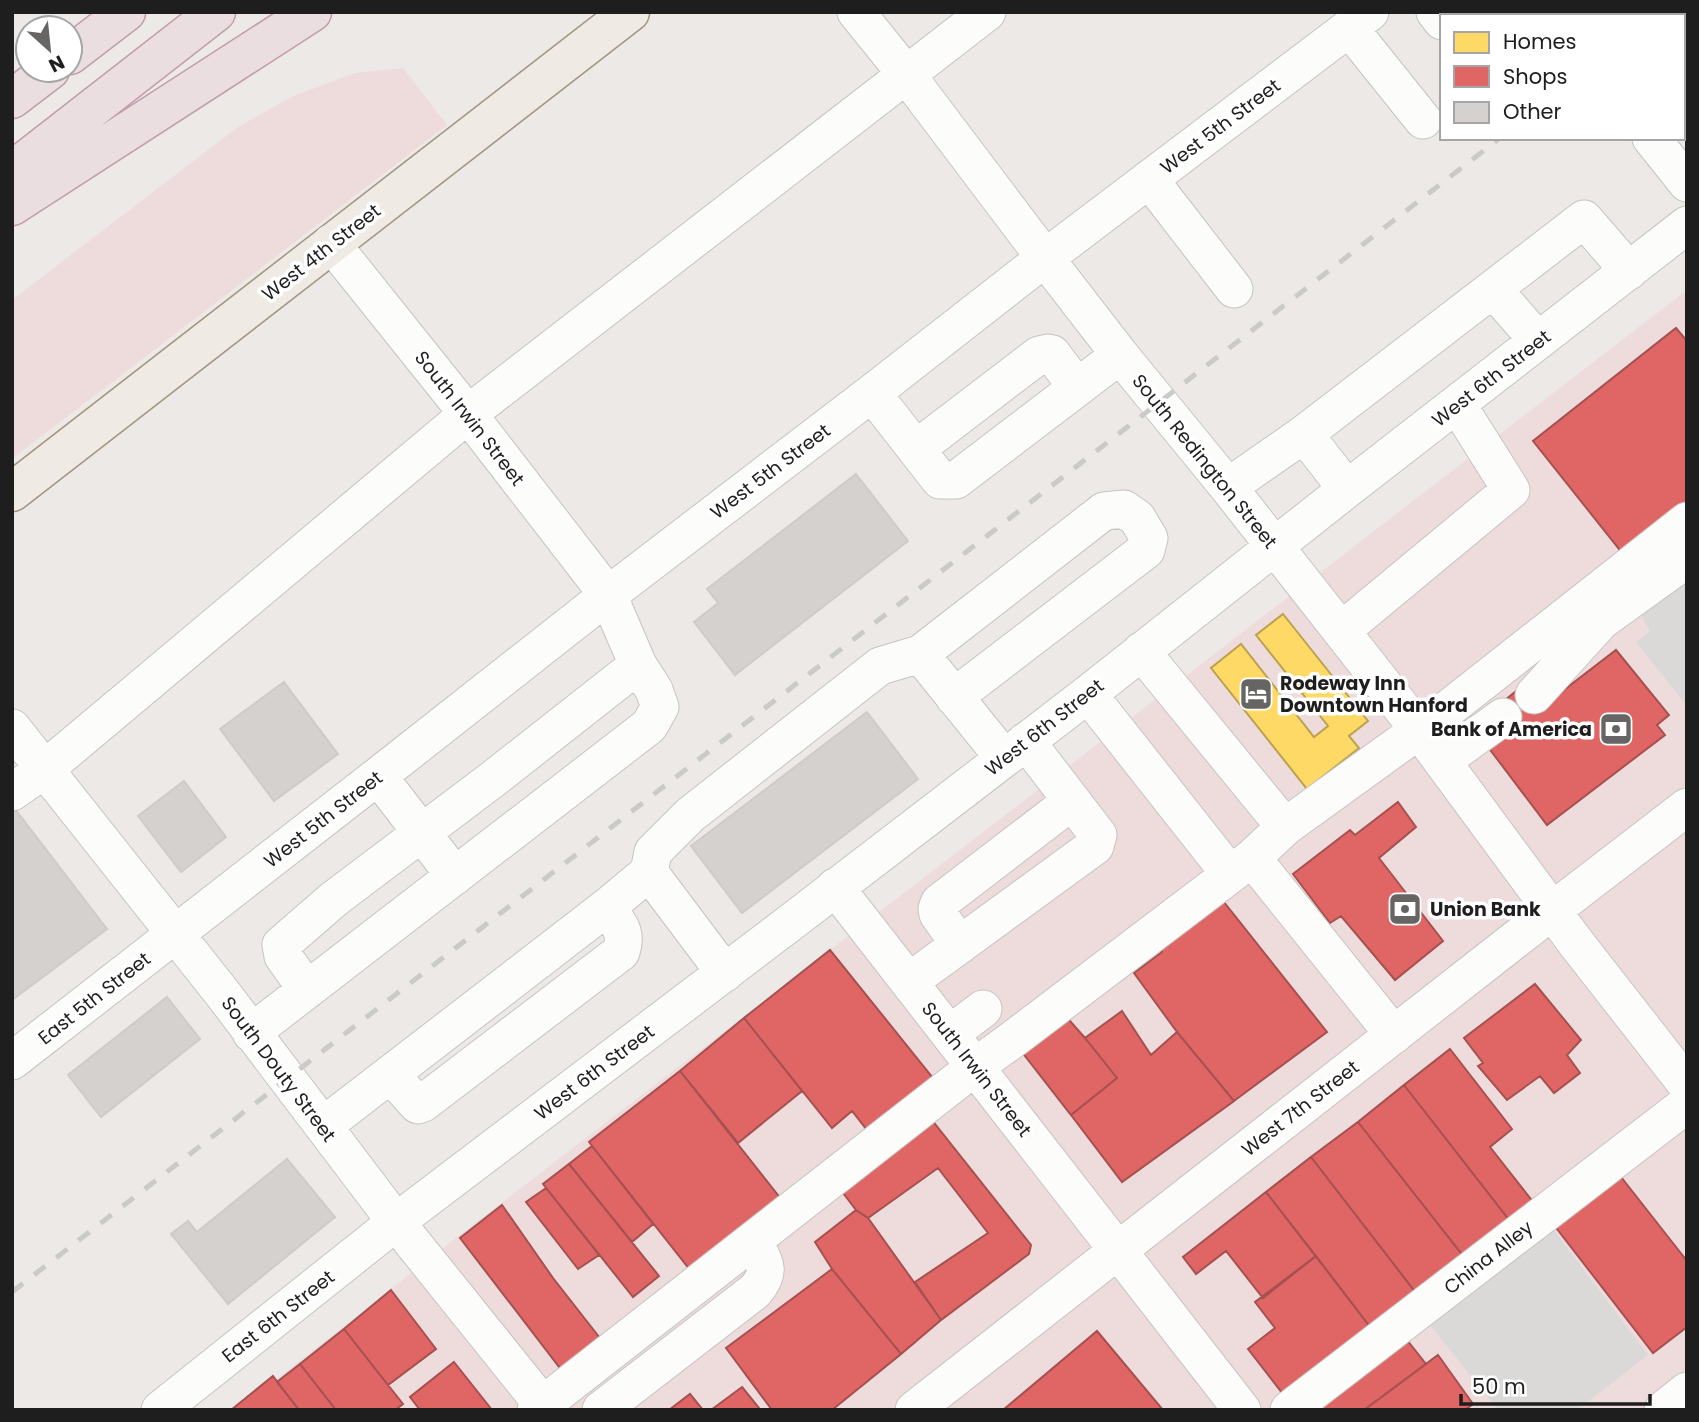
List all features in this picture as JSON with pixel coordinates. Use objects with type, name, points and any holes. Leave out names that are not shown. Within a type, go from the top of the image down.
[{"type":"highway","points":[[84,44],[125,12]]},
{"type":"highway","points":[[12,170],[216,12]]},
{"type":"highway","points":[[12,206],[312,12]]},
{"type":"highway","points":[[12,99],[32,84]]},
{"type":"main road","name":"West 4th Street","points":[[12,492],[630,12]]},
{"type":"street","name":"South Redington Street","points":[[856,12],[1120,355],[1228,487],[1419,730],[1577,943],[1687,1085]]},
{"type":"street","points":[[12,792],[45,769],[468,414],[987,12]]},
{"type":"street","points":[[1360,21],[1423,120]]},
{"type":"street","name":"West 5th Street","points":[[175,934],[1045,258],[1360,21]]},
{"type":"street","points":[[1653,140],[1687,183]]},
{"type":"street","points":[[1149,179],[1234,289]]},
{"type":"street","points":[[1228,487],[1304,434],[1584,219],[1629,271]]},
{"type":"street","name":"West 6th Street","points":[[396,1222],[1088,694],[1346,489],[1687,225]]},
{"type":"street","name":"South Irwin Street","points":[[331,243],[608,595],[638,666],[654,690],[660,707],[649,726],[455,876]]},
{"type":"street","points":[[1493,289],[1538,341]]},
{"type":"street","points":[[916,449],[1039,355],[1052,354],[1077,387]]},
{"type":"street","points":[[872,393],[940,481],[956,480],[1120,355]]},
{"type":"street","points":[[1341,631],[1511,490],[1457,404]]},
{"type":"street","points":[[1304,434],[1346,489]]},
{"type":"street","points":[[323,1126],[390,1074],[418,1105],[423,1104],[621,952],[625,941],[622,930],[607,907],[649,872],[653,852],[690,815],[880,666],[920,654],[1104,511],[1124,509],[1136,518],[1149,538],[1146,550],[954,697]]},
{"type":"street","points":[[542,1408],[975,1066],[1241,866],[1285,827],[1419,730],[1687,521]]},
{"type":"street","points":[[1534,695],[1601,621],[1687,559]]},
{"type":"street","points":[[1141,652],[1285,827]]},
{"type":"street","points":[[910,981],[1095,846],[1098,835],[1072,801],[954,697],[920,654]]},
{"type":"street","points":[[307,990],[283,956],[282,945],[334,899],[638,666]]},
{"type":"street","points":[[1088,694],[1394,1035]]},
{"type":"street","points":[[1443,761],[1503,717]]},
{"type":"street","name":"South Douty Street","points":[[12,728],[223,994],[396,1222],[542,1408]]},
{"type":"street","points":[[251,1033],[455,876],[378,776]]},
{"type":"street","points":[[960,945],[938,914],[939,903],[1072,801]]},
{"type":"street","name":"West 7th Street","points":[[915,1410],[1687,807]]},
{"type":"street","points":[[649,872],[725,973]]},
{"type":"street","name":"South Irwin Street","points":[[835,887],[1242,1410]]},
{"type":"street","name":"East 5th Street","points":[[12,1061],[175,934]]},
{"type":"street","points":[[950,1034],[983,1009]]},
{"type":"street","name":"China Alley","points":[[1289,1410],[1687,1104]]},
{"type":"street","name":"East 6th Street","points":[[160,1410],[396,1222]]},
{"type":"street","points":[[601,1410],[755,1291],[765,1280],[765,1264],[752,1241]]},
{"type":"street","points":[[1662,1410],[1687,1391]]},
{"type":"shaded area","points":[[403,68],[447,125],[12,459],[12,300],[238,127],[291,97],[355,73]]},
{"type":"shaded area","points":[[1687,290],[1687,1410],[237,1410],[456,1238]]},
{"type":"shaded area","points":[[1687,577],[1687,706],[1636,642],[1650,631],[1640,613]]},
{"type":"shaded area","points":[[1550,1225],[1648,1355],[1577,1410],[1498,1410],[1430,1325]]},
{"type":"building: Homes","name":"Rodeway Inn Downtown Hanford","points":[[1283,614],[1368,721],[1349,736],[1359,748],[1307,789],[1211,668],[1241,644],[1314,737],[1328,726],[1256,635]]},
{"type":"building: Shops","points":[[1676,328],[1687,341],[1687,512],[1627,559],[1533,441]]},
{"type":"building: Shops","points":[[1616,650],[1669,715],[1657,725],[1665,735],[1547,825],[1488,747],[1495,708],[1525,684],[1543,706]]},
{"type":"building: Shops","points":[[1398,802],[1416,827],[1379,858],[1443,941],[1395,980],[1341,916],[1330,923],[1293,874],[1350,830],[1355,835]]},
{"type":"building: Shops","points":[[1216,892],[1327,1032],[1234,1101],[1177,1032],[1134,973],[1162,952],[1154,945]]},
{"type":"building: Shops","points":[[830,950],[937,1083],[871,1135],[852,1111],[832,1128],[744,1018]]},
{"type":"building: Shops","points":[[1535,984],[1581,1040],[1567,1055],[1580,1073],[1554,1093],[1540,1076],[1507,1100],[1478,1066],[1483,1063],[1464,1038]]},
{"type":"building: Shops","points":[[1122,1011],[1151,1055],[1177,1032],[1234,1101],[1122,1182],[1071,1115],[1117,1078],[1085,1038]]},
{"type":"building: Shops","points":[[1063,1013],[1117,1078],[1071,1115],[1018,1047]]},
{"type":"building: Shops","points":[[744,1018],[802,1091],[738,1143],[680,1071]]},
{"type":"building: Shops","points":[[1450,1049],[1512,1129],[1490,1147],[1534,1203],[1510,1221],[1404,1085]]},
{"type":"building: Shops","points":[[680,1071],[785,1204],[694,1275],[589,1142]]},
{"type":"building: Shops","points":[[1404,1085],[1510,1221],[1464,1257],[1358,1122]]},
{"type":"building: Shops","points":[[928,1115],[1031,1245],[1029,1254],[941,1320],[915,1282],[988,1233],[938,1168],[868,1218],[856,1210],[837,1185]]},
{"type":"building: Shops","points":[[1358,1122],[1464,1257],[1416,1293],[1311,1157]]},
{"type":"building: Shops","points":[[592,1146],[653,1224],[632,1242],[569,1164]]},
{"type":"building: Shops","points":[[1311,1157],[1416,1293],[1371,1328],[1266,1192]]},
{"type":"building: Shops","points":[[569,1164],[659,1276],[633,1297],[543,1184]]},
{"type":"building: Shops","points":[[1614,1168],[1687,1261],[1687,1327],[1653,1353],[1550,1220]]},
{"type":"building: Shops","points":[[546,1188],[599,1255],[578,1269],[526,1202]]},
{"type":"building: Shops","points":[[1266,1192],[1316,1256],[1263,1298],[1226,1251],[1196,1274],[1183,1257]]},
{"type":"building: Shops","points":[[502,1205],[553,1278],[603,1342],[563,1372],[460,1238]]},
{"type":"building: Shops","points":[[856,1210],[868,1218],[941,1320],[901,1354],[832,1269],[815,1242]]},
{"type":"building: Shops","points":[[1316,1256],[1371,1328],[1283,1394],[1248,1349],[1275,1328],[1255,1302]]},
{"type":"building: Shops","points":[[832,1269],[901,1354],[832,1410],[772,1410],[726,1348]]},
{"type":"building: Shops","points":[[391,1290],[436,1349],[388,1385],[344,1329]]},
{"type":"building: Shops","points":[[344,1329],[403,1404],[395,1410],[336,1410],[300,1364]]},
{"type":"building: Shops","points":[[1097,1331],[1163,1410],[1003,1410]]},
{"type":"building: Shops","points":[[1407,1340],[1426,1364],[1364,1410],[1320,1410],[1317,1407]]},
{"type":"building: Shops","points":[[1438,1355],[1473,1404],[1465,1410],[1364,1410]]},
{"type":"building: Shops","points":[[454,1362],[492,1410],[420,1410],[410,1397]]},
{"type":"building: Shops","points":[[300,1364],[336,1410],[299,1410],[277,1382]]},
{"type":"building: Shops","points":[[273,1376],[299,1410],[231,1410]]},
{"type":"building: Shops","points":[[742,1387],[759,1408],[711,1410]]},
{"type":"building: Shops","points":[[690,1394],[703,1410],[669,1410]]},
{"type":"building: Other","points":[[856,474],[908,541],[735,675],[694,622],[718,603],[707,589]]},
{"type":"building: Other","points":[[284,682],[338,754],[274,801],[220,729]]},
{"type":"building: Other","points":[[867,712],[918,779],[742,913],[691,846]]},
{"type":"building: Other","points":[[184,781],[226,837],[181,872],[138,816]]},
{"type":"building: Other","points":[[12,805],[107,929],[12,1000]]},
{"type":"building: Other","points":[[167,997],[200,1039],[101,1117],[68,1075]]},
{"type":"building: Other","points":[[287,1159],[335,1217],[228,1304],[171,1234],[188,1221],[197,1232]]},
{"type":"railway","points":[[12,1292],[1497,140]]},
{"type":"place","name":"Rodeway Inn Downtown Hanford","points":[[1256,694]]},
{"type":"place","name":"Bank of America","points":[[1616,729]]},
{"type":"place","name":"Union Bank","points":[[1405,909]]}]
